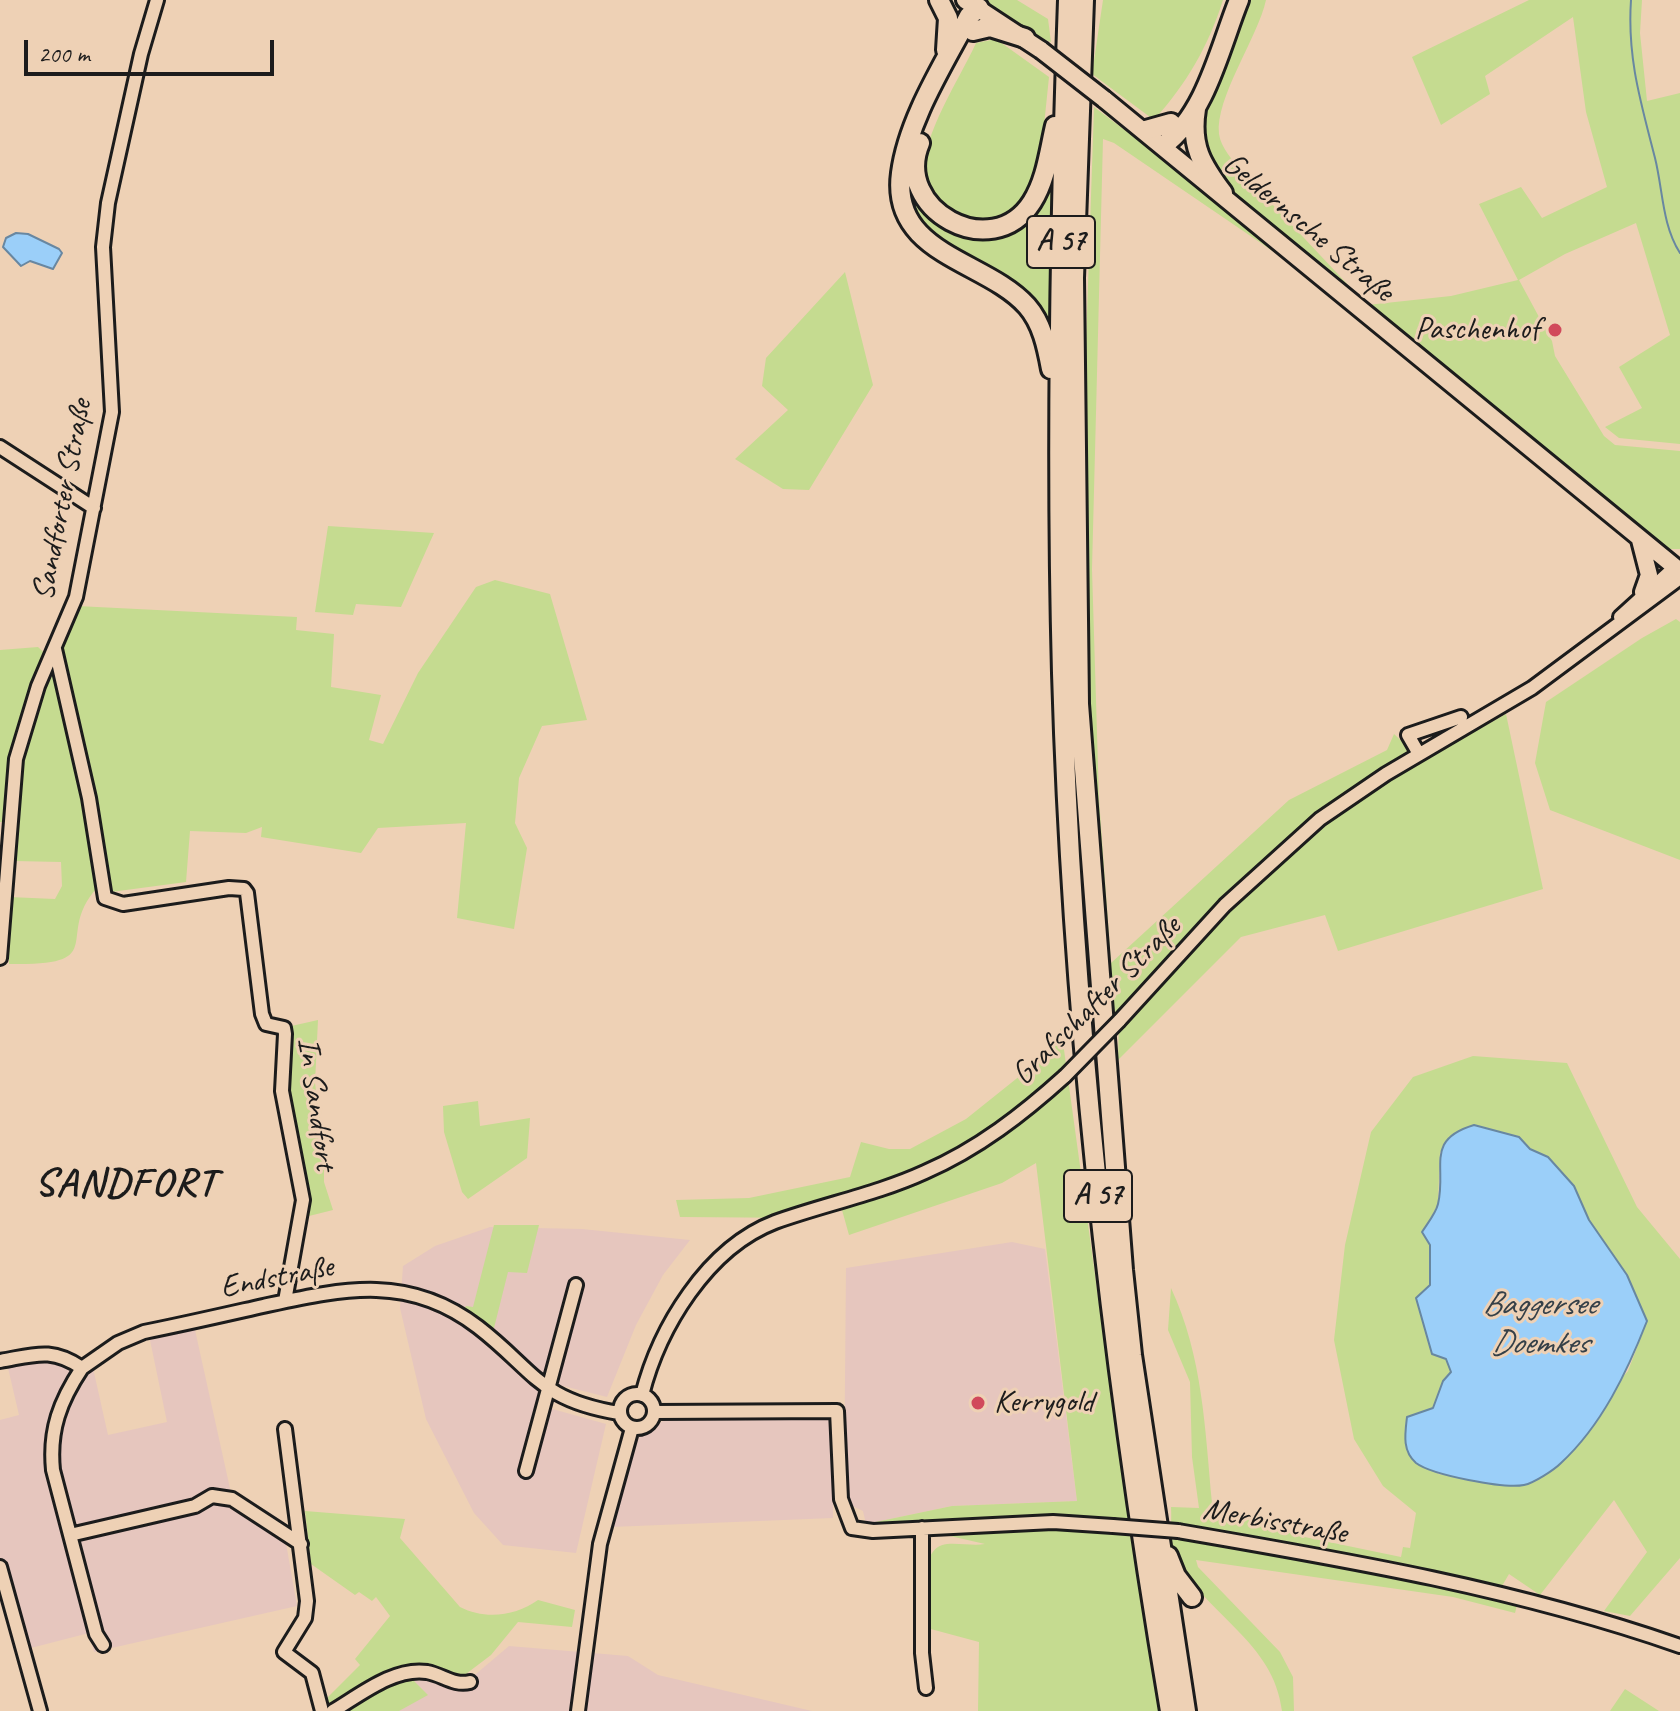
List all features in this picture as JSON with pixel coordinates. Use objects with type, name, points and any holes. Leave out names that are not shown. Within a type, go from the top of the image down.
[{"type":"highway","points":[[939,0],[948,18],[942,68]]},
{"type":"highway","name":"A 57","points":[[1068,0],[1058,405],[1062,678],[1081,1010],[1127,1441],[1170,1711]]},
{"type":"highway","name":"A 57","points":[[1084,0],[1074,278],[1079,704],[1112,1162],[1132,1355],[1186,1711]]},
{"type":"highway","points":[[1082,64],[1090,48],[1095,0]]},
{"type":"highway","points":[[1164,145],[1171,123],[1209,58],[1230,0]]},
{"type":"highway","points":[[1164,145],[1176,137],[1196,108],[1239,0]]},
{"type":"highway","points":[[972,4],[907,149],[900,177],[902,205],[921,238],[946,256],[988,277],[1028,307],[1043,335],[1058,405]]},
{"type":"highway","points":[[972,4],[973,31],[949,76],[915,154],[920,191],[936,212],[957,226],[989,229],[1004,225],[1030,205],[1046,168],[1065,80]]},
{"type":"highway","points":[[973,31],[990,27],[1025,38]]},
{"type":"highway","points":[[1196,108],[1194,144],[1199,161],[1223,193]]},
{"type":"highway","points":[[1146,130],[1171,123]]},
{"type":"highway","points":[[1151,1479],[1169,1562],[1192,1597]]},
{"type":"main road","name":"Geldernsche Straße","points":[[972,4],[1025,38],[1146,130],[1639,538],[1679,566]]},
{"type":"main road","points":[[1639,538],[1649,575],[1643,592]]},
{"type":"street","name":"Sandforter Straße","points":[[0,958],[2,891],[16,759],[38,686],[76,597],[112,412],[103,247],[108,203],[141,54],[157,0]]},
{"type":"street","points":[[0,447],[94,508]]},
{"type":"street","name":"Grafschafter Straße","points":[[1607,631],[1643,592],[1679,566]]},
{"type":"street","name":"Grafschafter Straße","points":[[642,1395],[672,1318],[716,1263],[772,1223],[926,1172],[982,1141],[1065,1076],[1263,867],[1320,819],[1419,754],[1532,688],[1607,631],[1679,566]]},
{"type":"street","name":"In Sandfort","points":[[55,649],[89,798],[105,898],[123,904],[229,888],[244,889],[247,893],[262,1014],[266,1024],[284,1028],[283,1101],[303,1200],[285,1301]]},
{"type":"street","points":[[1419,754],[1408,735],[1461,717]]},
{"type":"street","points":[[526,1471],[576,1285]]},
{"type":"street","name":"Endstraße","points":[[82,1368],[118,1343],[144,1332],[285,1301],[351,1289],[378,1288],[407,1292],[458,1313],[547,1389],[577,1404],[619,1413]]},
{"type":"street","points":[[0,1361],[48,1353],[66,1357],[82,1368],[59,1408],[51,1447],[53,1470],[70,1535],[96,1634],[103,1645]]},
{"type":"street","points":[[642,1395],[651,1401],[654,1412],[647,1425],[632,1428],[623,1422],[619,1413],[629,1396],[642,1395]]},
{"type":"street","name":"Merbisstraße","points":[[654,1412],[668,1415],[837,1411],[841,1499],[852,1528],[873,1531],[1053,1522],[1178,1531],[1425,1575],[1578,1612],[1680,1646]]},
{"type":"street","points":[[578,1711],[600,1544],[632,1428]]},
{"type":"street","points":[[285,1429],[307,1601],[305,1618],[284,1652],[312,1673],[322,1711]]},
{"type":"street","points":[[70,1535],[195,1506],[212,1496],[232,1499],[301,1544]]},
{"type":"street","points":[[922,1528],[922,1653],[926,1688]]},
{"type":"street","points":[[0,1567],[40,1711]]},
{"type":"street","points":[[333,1711],[390,1678],[413,1672],[430,1673],[459,1683],[470,1682]]},
{"type":"shaded area","points":[[490,1227],[582,1229],[690,1240],[663,1275],[636,1325],[607,1397],[555,1384],[549,1408],[606,1424],[576,1553],[503,1545],[474,1513],[426,1419],[400,1308],[403,1266],[435,1246]]},
{"type":"shaded area","points":[[1012,1242],[1045,1249],[1077,1501],[952,1506],[866,1524],[863,1511],[846,1503],[844,1492],[846,1268]]},
{"type":"shaded area","points":[[195,1330],[231,1493],[283,1526],[297,1606],[94,1652],[89,1633],[27,1649],[0,1563],[0,1420],[19,1415],[8,1368],[54,1359],[79,1372],[93,1368],[108,1435],[167,1422],[150,1340]]},
{"type":"shaded area","points":[[833,1419],[833,1518],[611,1527],[635,1436],[665,1420]]},
{"type":"shaded area","points":[[509,1646],[628,1656],[658,1675],[812,1711],[333,1711],[381,1683],[432,1667],[470,1679]]},
{"type":"green space","points":[[973,0],[1017,0],[1048,19],[1051,42],[1028,34]]},
{"type":"green space","points":[[1103,0],[1223,0],[1195,64],[1154,120],[1092,74]]},
{"type":"green space","points":[[1247,0],[1266,0],[1224,103],[1220,139],[1241,171],[1367,305],[1451,296],[1518,280],[1479,204],[1521,187],[1542,218],[1607,187],[1586,112],[1573,17],[1485,76],[1490,94],[1441,125],[1412,57],[1529,0],[1642,0],[1640,33],[1647,101],[1680,93],[1680,444],[1619,438],[1605,427],[1642,408],[1619,367],[1670,335],[1636,223],[1565,254],[1519,280],[1552,341],[1555,356],[1604,436],[1615,445],[1680,451],[1680,549],[1669,549],[1434,361],[1114,143],[1103,139],[1092,569],[1099,799],[1111,963],[1289,800],[1387,750],[1394,734],[1411,750],[1388,773],[1423,760],[1506,714],[1543,889],[1338,951],[1325,915],[1241,937],[1118,1060],[1119,1021],[1100,996],[1080,522],[1094,107],[1205,190],[1200,152],[1203,107]]},
{"type":"green space","points":[[996,39],[1049,77],[1039,174],[1018,208],[988,224],[939,209],[923,176],[928,143],[976,43]]},
{"type":"green space","points":[[910,159],[918,197],[934,222],[961,235],[979,237],[1000,235],[1052,171],[1049,338],[1045,326],[948,253],[910,213]]},
{"type":"green space","points":[[845,272],[873,385],[809,490],[783,489],[735,459],[788,410],[762,386],[766,358]]},
{"type":"green space","points":[[328,526],[434,533],[401,607],[356,604],[353,615],[315,612]]},
{"type":"green space","points":[[495,580],[550,594],[587,720],[542,726],[519,778],[515,823],[527,848],[514,929],[457,918],[466,823],[378,828],[361,853],[261,837],[262,827],[246,833],[190,831],[186,882],[111,892],[97,797],[63,650],[77,606],[297,617],[296,630],[334,634],[331,687],[381,695],[369,740],[383,744],[418,673],[476,587]]},
{"type":"green space","points":[[1676,619],[1680,622],[1680,860],[1550,810],[1535,763],[1546,702]]},
{"type":"green space","points":[[38,647],[54,662],[83,799],[96,889],[84,906],[71,954],[60,960],[9,964],[9,897],[55,899],[62,886],[61,862],[14,861],[13,822],[0,822],[0,650]]},
{"type":"green space","points":[[318,1020],[315,1083],[324,1149],[324,1182],[333,1210],[305,1217],[285,1098],[287,1027]]},
{"type":"green space","points":[[1061,1028],[1133,1551],[1159,1711],[978,1711],[979,1642],[927,1628],[925,1578],[931,1555],[937,1548],[947,1544],[985,1544],[950,1536],[947,1530],[868,1528],[866,1524],[952,1506],[1077,1501],[1036,1163],[1002,1183],[849,1235],[842,1210],[812,1218],[680,1217],[676,1200],[749,1198],[850,1177],[861,1142],[889,1149],[910,1149],[966,1119],[1051,1051]]},
{"type":"green space","points":[[1473,1056],[1567,1063],[1637,1207],[1680,1259],[1680,1558],[1630,1616],[1604,1611],[1647,1552],[1614,1500],[1540,1595],[1509,1574],[1502,1586],[1520,1593],[1515,1613],[1453,1597],[1196,1560],[1198,1567],[1280,1652],[1293,1677],[1294,1711],[1282,1711],[1266,1666],[1253,1647],[1188,1577],[1173,1551],[1171,1507],[1199,1508],[1192,1457],[1190,1382],[1168,1330],[1171,1288],[1182,1314],[1196,1367],[1212,1503],[1295,1535],[1401,1557],[1403,1547],[1410,1548],[1416,1513],[1383,1486],[1354,1439],[1334,1340],[1345,1245],[1371,1132],[1413,1077]],"holes":[[[1519,1137],[1530,1149],[1548,1157],[1574,1186],[1589,1220],[1627,1275],[1647,1321],[1628,1371],[1525,1485],[1438,1474],[1435,1408],[1443,1383],[1451,1372],[1430,1285],[1430,1245],[1423,1232],[1438,1204],[1440,1152]]]},
{"type":"green space","points":[[478,1101],[480,1126],[530,1118],[527,1158],[468,1199],[462,1192],[444,1132],[443,1106]]},
{"type":"green space","points":[[494,1225],[539,1225],[527,1273],[508,1272],[493,1332],[464,1310],[466,1306],[473,1307]]},
{"type":"green space","points":[[305,1511],[405,1519],[400,1538],[460,1607],[490,1615],[520,1610],[538,1600],[575,1610],[572,1627],[518,1622],[491,1655],[458,1680],[417,1668],[328,1709],[326,1699],[360,1665],[355,1659],[390,1616],[376,1597],[372,1601],[359,1592],[355,1595],[311,1564]]},
{"type":"green space","points":[[410,1677],[428,1695],[399,1711],[342,1711]]},
{"type":"green space","points":[[1625,1689],[1659,1711],[1610,1711]]},
{"type":"water","points":[[16,233],[28,234],[59,249],[62,253],[53,269],[30,261],[21,266],[3,247],[6,238]]},
{"type":"water","name":"Baggersee Doemkes","points":[[1474,1125],[1519,1137],[1530,1149],[1548,1157],[1574,1186],[1589,1220],[1627,1275],[1647,1321],[1622,1378],[1589,1432],[1558,1466],[1524,1485],[1485,1483],[1424,1468],[1408,1453],[1406,1442],[1407,1417],[1433,1408],[1443,1381],[1451,1372],[1446,1359],[1432,1354],[1416,1298],[1430,1285],[1430,1245],[1422,1232],[1438,1204],[1443,1147],[1458,1131]]},
{"type":"waterway","points":[[1631,0],[1631,41],[1636,80],[1658,170],[1666,219],[1680,253]]},
{"type":"place","name":"Paschenhof","points":[[1555,330]]},
{"type":"place","name":"Kerrygold","points":[[978,1403]]},
{"type":"district","name":"SANDFORT","points":[[126,1185]]}]
